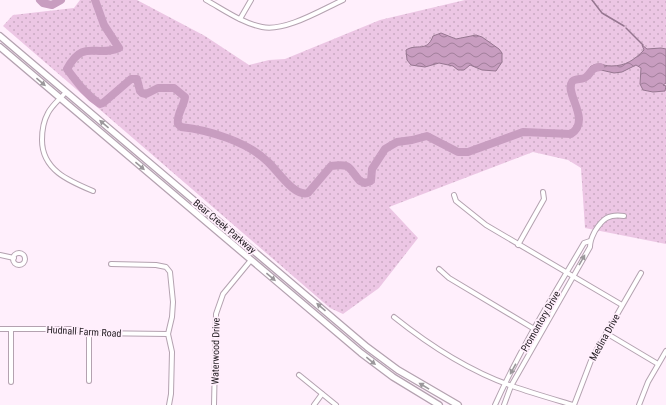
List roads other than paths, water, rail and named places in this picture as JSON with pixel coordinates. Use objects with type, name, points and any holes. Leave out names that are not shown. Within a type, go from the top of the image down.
[{"type":"main road","name":"Bear Creek Parkway","points":[[0,36],[378,356],[414,380],[458,405]]},
{"type":"main road","name":"Bear Creek Parkway","points":[[0,47],[379,367],[439,405]]},
{"type":"main road","points":[[11,57],[17,50]]},
{"type":"street","points":[[206,0],[240,19],[262,27],[275,28],[298,21],[343,0]]},
{"type":"street","points":[[240,19],[251,0]]},
{"type":"street","points":[[66,92],[48,113],[42,130],[42,151],[50,166],[58,174],[93,191]]},
{"type":"street","points":[[518,245],[544,198],[543,192]]},
{"type":"street","points":[[454,195],[456,201],[486,225],[622,305]]},
{"type":"street","name":"Promontory Drive","points":[[504,405],[511,386],[540,332],[590,246],[590,240],[600,222],[605,217],[615,215],[624,216]]},
{"type":"street","name":"Promontory Drive","points":[[496,403],[534,329],[584,243],[590,240]]},
{"type":"street","points":[[0,255],[14,258]]},
{"type":"street","name":"Waterwood Drive","points":[[214,405],[216,314],[223,294],[251,260]]},
{"type":"street","points":[[112,264],[156,265],[166,267],[170,272],[172,318],[168,334],[172,352],[171,394],[169,405]]},
{"type":"street","points":[[439,269],[449,278],[540,332]]},
{"type":"street","name":"Medina Drive","points":[[574,405],[592,358],[641,273]]},
{"type":"street","points":[[394,317],[444,352],[482,373],[511,386],[574,405]]},
{"type":"street","name":"Hudnall Farm Road","points":[[0,329],[74,329],[89,333],[168,334]]},
{"type":"street","points":[[11,329],[11,382]]},
{"type":"street","points":[[89,333],[89,381]]},
{"type":"street","points":[[606,333],[658,364]]},
{"type":"street","points":[[639,405],[646,386],[666,351]]},
{"type":"street","points":[[299,375],[336,405]]},
{"type":"street","points":[[314,405],[322,394]]},
{"type":"street","points":[[496,403],[504,405]]},
{"type":"water","points":[[441,33],[456,39],[476,35],[482,37],[499,49],[502,53],[502,62],[496,71],[482,70],[470,65],[464,70],[458,70],[453,66],[439,63],[425,67],[411,65],[407,60],[406,50],[414,47],[425,46],[431,41],[433,36]]},
{"type":"water","points":[[642,45],[647,49],[666,49],[666,83],[663,85],[666,86],[665,91],[653,92],[643,90],[640,84],[641,68],[636,65],[622,72],[614,73],[601,70],[591,70],[590,67],[596,64],[616,66],[629,62],[644,50]]},
{"type":"waterway","points":[[40,0],[43,3],[52,5],[61,0]]},
{"type":"waterway","points":[[95,0],[104,25],[119,48],[111,51],[85,51],[79,54],[67,69],[90,97],[100,104],[103,103],[131,79],[137,79],[140,91],[146,94],[158,88],[174,88],[185,97],[178,117],[178,124],[181,127],[216,134],[239,143],[260,155],[286,182],[297,191],[303,193],[308,193],[331,166],[346,166],[360,181],[365,183],[371,181],[372,169],[385,149],[397,142],[427,136],[458,152],[468,152],[523,132],[571,134],[577,128],[579,122],[571,93],[572,82],[585,78],[593,70],[600,67]]},
{"type":"waterway","points":[[592,0],[602,13],[624,26]]},
{"type":"waterway","points":[[626,28],[643,45]]}]
